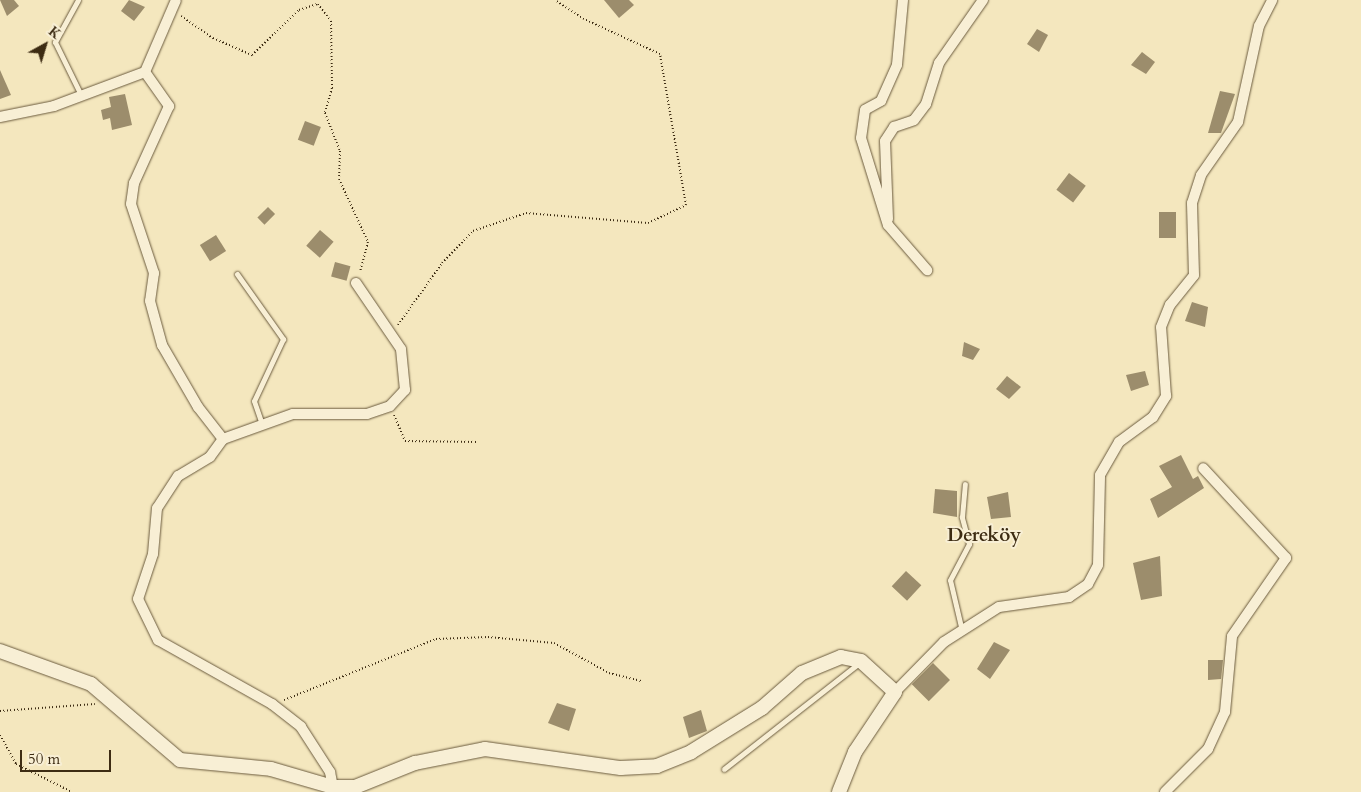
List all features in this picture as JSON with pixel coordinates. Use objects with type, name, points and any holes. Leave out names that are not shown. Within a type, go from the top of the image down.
[{"type":"street","points":[[0,117],[81,95],[145,72],[176,0]]},
{"type":"street","points":[[903,0],[897,65],[881,102],[865,110],[861,138],[888,225],[927,270]]},
{"type":"street","points":[[888,225],[885,141],[894,127],[914,120],[926,104],[939,63],[983,0]]},
{"type":"street","points":[[839,792],[855,752],[895,692],[944,642],[999,608],[1069,596],[1088,584],[1098,565],[1100,474],[1118,442],[1153,417],[1166,396],[1161,326],[1170,305],[1194,275],[1192,203],[1201,174],[1238,122],[1260,26],[1272,0]]},
{"type":"street","points":[[145,72],[169,106],[134,183],[131,204],[154,273],[150,301],[162,345],[198,407],[223,439]]},
{"type":"street","points":[[333,787],[330,772],[301,727],[272,704],[158,640],[138,598],[153,554],[158,508],[178,476],[210,457],[223,439],[293,414],[367,414],[390,406],[405,390],[402,349],[392,332],[356,284]]},
{"type":"street","points":[[1165,792],[1208,749],[1225,712],[1232,636],[1286,558],[1202,468]]},
{"type":"street","points":[[0,651],[91,684],[112,704],[180,760],[271,769],[333,787],[354,787],[414,763],[485,749],[621,768],[657,766],[691,752],[762,708],[802,673],[841,657],[861,661],[895,692]]},
{"type":"lane","points":[[78,0],[55,42],[81,95]]},
{"type":"lane","points":[[237,274],[282,339],[277,359],[254,401],[262,424]]},
{"type":"lane","points":[[962,631],[950,580],[969,544],[962,517],[965,484]]},
{"type":"lane","points":[[724,768],[861,661]]},
{"type":"path","points":[[392,332],[442,263],[473,231],[526,213],[648,223],[686,205],[660,54],[584,20],[555,0]]},
{"type":"path","points":[[172,11],[213,38],[252,56],[300,10],[318,4],[331,22],[332,88],[325,113],[340,151],[339,179],[368,242],[356,284]]},
{"type":"path","points":[[390,406],[405,441],[478,442]]},
{"type":"path","points":[[272,704],[306,694],[436,639],[488,637],[554,643],[609,673],[641,681]]},
{"type":"path","points":[[0,711],[112,704]]},
{"type":"path","points":[[0,735],[16,764],[72,792]]},
{"type":"building","points":[[0,0],[14,0],[19,6],[7,16]]},
{"type":"building","points":[[129,0],[145,7],[134,21],[121,11]]},
{"type":"building","points":[[604,0],[629,0],[634,5],[619,18]]},
{"type":"building","points":[[1037,29],[1048,35],[1039,52],[1027,44]]},
{"type":"building","points":[[1142,52],[1155,62],[1146,74],[1131,65]]},
{"type":"building","points":[[0,70],[11,95],[0,99]]},
{"type":"building","points":[[1220,91],[1235,94],[1221,133],[1208,133]]},
{"type":"building","points":[[125,94],[132,125],[112,130],[110,118],[103,120],[101,110],[111,107],[109,97]]},
{"type":"building","points":[[305,121],[321,127],[314,146],[298,140]]},
{"type":"building","points":[[1069,173],[1086,186],[1073,202],[1056,190]]},
{"type":"building","points":[[268,207],[275,214],[264,225],[257,218]]},
{"type":"building","points":[[1159,212],[1176,212],[1176,238],[1159,238]]},
{"type":"building","points":[[320,230],[334,242],[320,258],[306,246]]},
{"type":"building","points":[[216,235],[226,251],[210,261],[200,245]]},
{"type":"building","points":[[335,262],[350,266],[347,281],[331,276]]},
{"type":"building","points":[[1192,302],[1208,307],[1205,327],[1185,321]]},
{"type":"building","points":[[964,342],[980,349],[973,360],[962,356]]},
{"type":"building","points":[[1145,371],[1149,385],[1131,391],[1126,375]]},
{"type":"building","points":[[1007,376],[1021,387],[1009,399],[996,389]]},
{"type":"building","points":[[1181,455],[1193,479],[1198,476],[1204,488],[1158,518],[1150,499],[1172,487],[1159,466]]},
{"type":"building","points":[[935,489],[957,491],[957,517],[933,513]]},
{"type":"building","points":[[1008,492],[1011,517],[991,519],[987,497]]},
{"type":"building","points":[[1160,556],[1162,596],[1141,600],[1133,563]]},
{"type":"building","points":[[906,571],[921,585],[907,601],[892,586]]},
{"type":"building","points":[[994,642],[1010,650],[990,679],[977,669]]},
{"type":"building","points":[[1208,660],[1223,660],[1221,679],[1208,680]]},
{"type":"building","points":[[933,663],[950,680],[929,701],[912,684]]},
{"type":"building","points":[[557,703],[576,709],[569,731],[548,723]]},
{"type":"building","points":[[701,710],[707,731],[689,738],[683,717]]},
{"type":"district","name":"Dereköy","points":[[984,536]]}]
